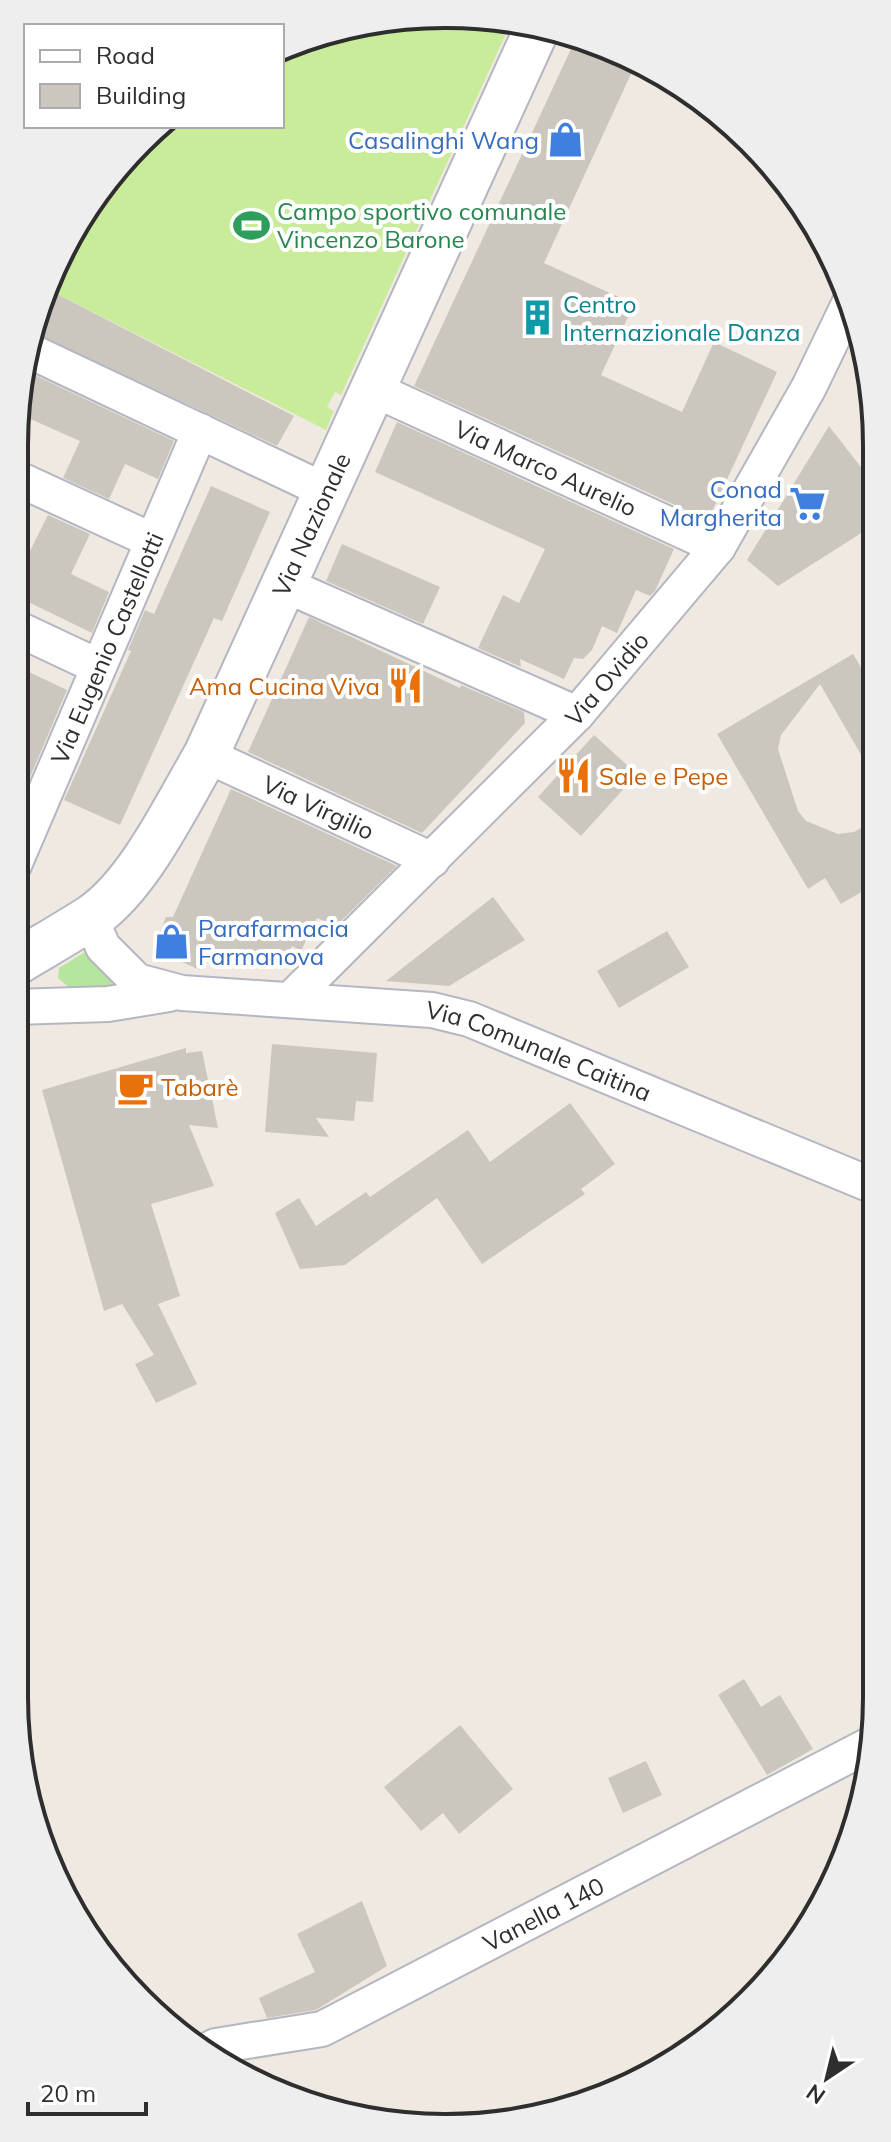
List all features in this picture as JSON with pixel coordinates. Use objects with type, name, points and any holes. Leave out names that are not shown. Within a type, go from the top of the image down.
[{"type":"street","name":"Via Nazionale","points":[[28,957],[90,917],[123,884],[153,844],[206,755],[533,37]]},
{"type":"street","name":"Via Ovidio","points":[[291,999],[577,714],[718,547],[809,387],[843,317]]},
{"type":"street","points":[[38,355],[326,491]]},
{"type":"street","name":"Via Marco Aurelio","points":[[373,389],[718,547]]},
{"type":"street","name":"Via Eugenio Castellotti","points":[[28,831],[200,431]]},
{"type":"street","points":[[28,483],[151,540]]},
{"type":"street","points":[[283,584],[577,714]]},
{"type":"street","points":[[28,634],[97,666]]},
{"type":"street","name":"Via Virgilio","points":[[206,755],[432,860]]},
{"type":"street","points":[[90,917],[103,947],[119,967],[137,981],[182,993]]},
{"type":"street","points":[[28,1007],[108,1004],[182,993]]},
{"type":"street","name":"Via Comunale Caitina","points":[[182,993],[432,1010],[469,1019],[863,1182]]},
{"type":"street","name":"Vanella 140","points":[[217,2046],[322,2029],[859,1750]]},
{"type":"green space","name":"Campo sportivo comunale Vincenzo Barone","points":[[446,28],[506,33],[341,395],[335,392],[327,407],[334,411],[326,430],[57,294],[71,261],[114,191],[150,150],[175,128],[284,128],[284,61],[337,42],[391,32]]},
{"type":"green space","points":[[85,952],[91,955],[112,983],[109,988],[71,989],[58,978],[59,968]]},
{"type":"building","points":[[572,47],[632,72],[544,263],[634,304],[601,375],[682,412],[714,342],[777,372],[708,520],[414,386]]},
{"type":"building","points":[[57,294],[294,416],[277,446],[42,336]]},
{"type":"building","points":[[34,375],[174,441],[158,479],[125,464],[109,499],[63,478],[80,441],[29,418]]},
{"type":"building","points":[[397,422],[674,549],[655,591],[650,596],[636,590],[617,633],[602,626],[592,650],[583,659],[574,658],[564,679],[520,659],[521,667],[478,648],[503,595],[519,603],[545,549],[375,472]]},
{"type":"building","points":[[829,426],[863,470],[863,532],[778,586],[747,560]]},
{"type":"building","points":[[211,486],[270,512],[222,621],[214,618],[120,825],[64,800],[131,651],[128,650],[145,610],[154,614]]},
{"type":"building","points":[[48,515],[90,534],[71,574],[109,592],[92,633],[28,602],[28,555]]},
{"type":"building","points":[[342,544],[440,587],[423,624],[326,581]]},
{"type":"building","points":[[309,617],[460,688],[461,685],[524,712],[525,723],[422,833],[248,752]]},
{"type":"building","points":[[853,654],[863,671],[863,758],[820,684],[781,735],[778,749],[798,811],[806,821],[838,834],[854,832],[863,827],[863,891],[841,904],[825,878],[808,889],[717,734]]},
{"type":"building","points":[[28,672],[67,690],[28,782]]},
{"type":"building","points":[[594,735],[637,774],[581,836],[538,797]]},
{"type":"building","points":[[231,789],[397,866],[336,926],[317,918],[301,951],[292,946],[281,969],[254,957],[246,969],[209,955],[200,970],[153,949],[166,917],[173,917]]},
{"type":"building","points":[[493,897],[525,940],[449,986],[386,981]]},
{"type":"building","points":[[667,931],[689,967],[619,1008],[597,971]]},
{"type":"building","points":[[272,1044],[377,1053],[373,1102],[356,1101],[354,1121],[316,1118],[329,1137],[265,1132]]},
{"type":"building","points":[[186,1048],[186,1053],[202,1051],[218,1128],[189,1125],[214,1186],[151,1204],[180,1296],[158,1304],[197,1384],[156,1403],[135,1364],[154,1355],[122,1304],[104,1311],[42,1090]]},
{"type":"building","points":[[570,1103],[615,1164],[581,1189],[585,1194],[482,1264],[437,1198],[345,1265],[300,1269],[275,1213],[299,1198],[316,1226],[366,1192],[370,1197],[468,1130],[490,1162]]},
{"type":"building","points":[[744,1679],[761,1707],[780,1695],[813,1749],[767,1775],[718,1695]]},
{"type":"building","points":[[460,1725],[513,1789],[459,1834],[443,1813],[421,1831],[384,1787]]},
{"type":"building","points":[[646,1761],[662,1795],[623,1813],[608,1778]]},
{"type":"building","points":[[362,1901],[387,1966],[316,2010],[267,2018],[259,1998],[315,1972],[297,1934]]},
{"type":"place","name":"Casalinghi Wang","points":[[565,140]]},
{"type":"place","name":"Campo sportivo comunale Vincenzo Barone","points":[[251,225]]},
{"type":"place","name":"Centro Internazionale Danza","points":[[537,318]]},
{"type":"place","name":"Conad Margherita","points":[[808,503]]},
{"type":"place","name":"Ama Cucina Viva","points":[[406,686]]},
{"type":"place","name":"Sale e Pepe","points":[[573,776]]},
{"type":"place","name":"Parafarmacia Farmanova","points":[[172,942]]},
{"type":"place","name":"Tabarè","points":[[135,1087]]}]
